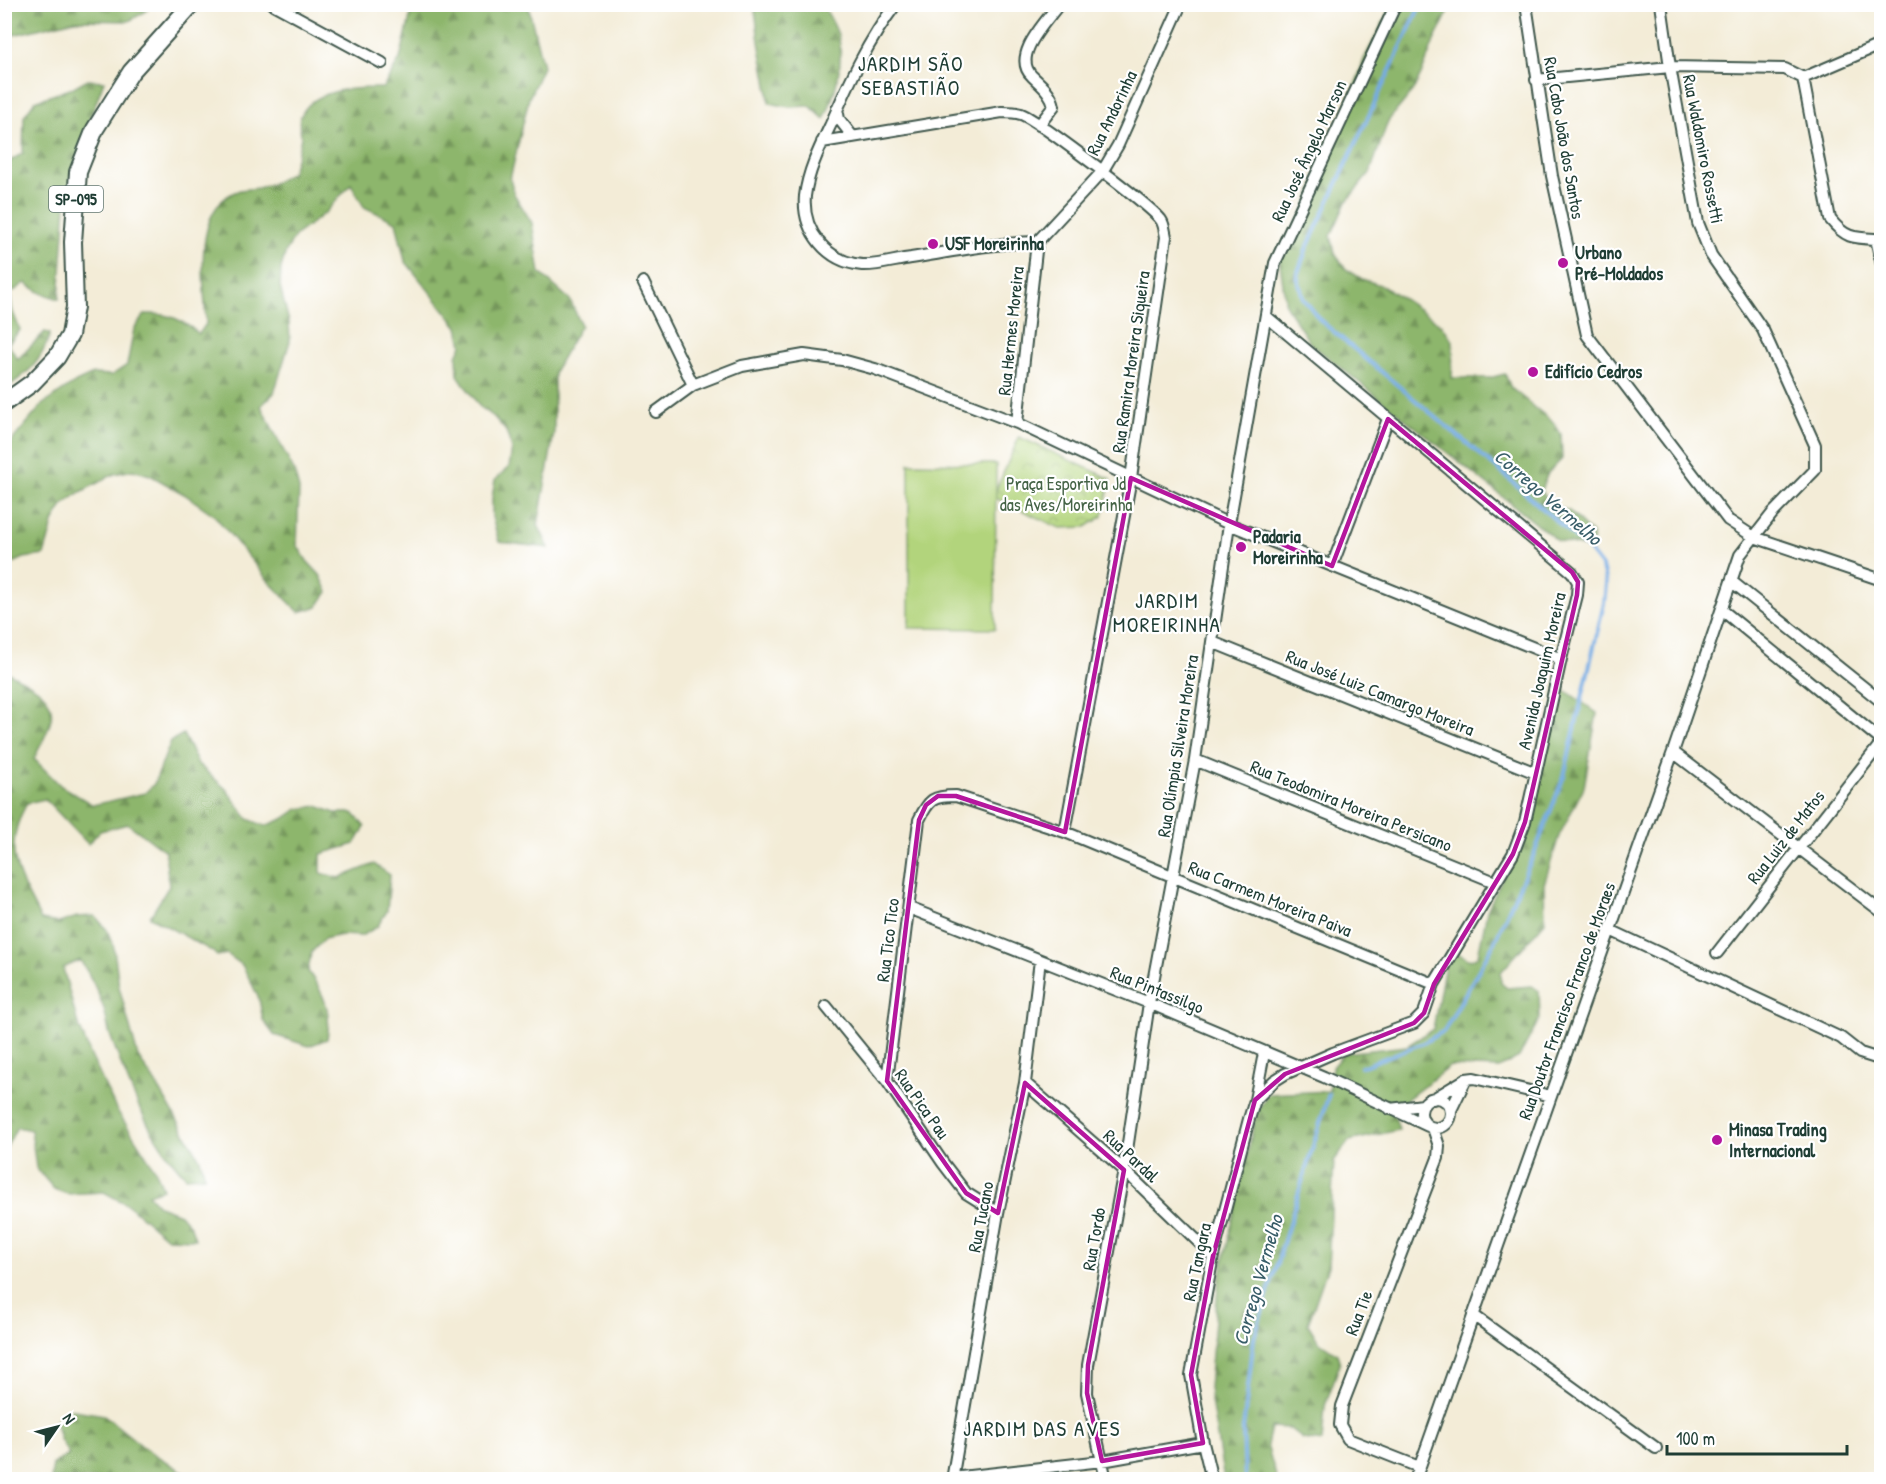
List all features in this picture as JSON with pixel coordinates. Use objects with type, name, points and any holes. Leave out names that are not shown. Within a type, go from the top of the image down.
[{"type":"main road","name":"SP-095","points":[[4,403],[32,383],[57,357],[70,335],[75,307],[74,242],[78,172],[94,129],[131,72],[192,4]]},
{"type":"street","points":[[273,4],[382,63]]},
{"type":"street","points":[[896,4],[855,70],[814,160],[805,196],[806,221],[817,242],[838,259],[863,265],[1002,243],[1037,242]]},
{"type":"street","points":[[1039,125],[1054,106],[1051,94],[1026,71],[1024,59],[1031,42],[1059,4]]},
{"type":"street","name":"Rua José Ângelo Marson","points":[[1266,316],[1275,263],[1396,4]]},
{"type":"street","name":"Rua Cabo João dos Santos","points":[[1526,4],[1552,176],[1587,335],[1728,520],[1754,537],[1881,580]]},
{"type":"street","name":"Rua Waldomiro Rossetti","points":[[1661,4],[1698,223],[1711,255],[1763,330],[1815,445],[1815,470],[1772,514],[1754,537]]},
{"type":"street","name":"Rua Andorinha","points":[[1037,242],[1102,172],[1118,145],[1179,10]]},
{"type":"street","points":[[1803,78],[1881,44]]},
{"type":"street","points":[[1536,80],[1670,67],[1785,69],[1803,78]]},
{"type":"street","points":[[1803,78],[1830,219],[1840,232],[1854,238],[1879,235],[1881,265]]},
{"type":"street","points":[[837,109],[839,119],[853,137]]},
{"type":"street","name":"Rua Ramira Moreira Siqueira","points":[[822,142],[1002,112],[1021,114],[1102,172],[1152,210],[1162,221],[1166,237],[1131,478],[1065,832]]},
{"type":"street","name":"Rua Hermes Moreira","points":[[1017,423],[1037,242]]},
{"type":"street","points":[[644,282],[693,385]]},
{"type":"street","name":"Avenida Joaquim Moreira","points":[[1255,1100],[1274,1081],[1299,1067],[1414,1023],[1424,1013],[1434,984],[1513,854],[1525,822],[1577,595],[1578,582],[1572,572],[1266,316]]},
{"type":"street","name":"Rua Olímpia Silveira Moreira","points":[[1149,1003],[1195,759],[1229,524],[1266,316]]},
{"type":"street","points":[[656,412],[693,385],[742,366],[804,355],[842,360],[875,369],[1017,423],[1229,524],[1561,660]]},
{"type":"street","points":[[1332,566],[1388,419]]},
{"type":"street","name":"Rua Doutor Francisco Franco de Moraes","points":[[1415,1479],[1673,752],[1740,555],[1754,537]]},
{"type":"street","points":[[1731,581],[1881,702]]},
{"type":"street","points":[[1722,610],[1881,741]]},
{"type":"street","name":"Rua José Luiz Camargo Moreira","points":[[1212,642],[1536,774]]},
{"type":"street","name":"Rua Luiz de Matos","points":[[1717,953],[1881,741]]},
{"type":"street","points":[[1673,752],[1881,912]]},
{"type":"street","name":"Rua Teodomira Moreira Persicano","points":[[1195,759],[1495,882]]},
{"type":"street","name":"Rua Carmem Moreira Paiva","points":[[926,805],[938,796],[956,796],[1065,832],[1434,984]]},
{"type":"street","name":"Rua Tico Tico","points":[[887,1081],[919,820],[926,805]]},
{"type":"street","name":"Rua Pintassilgo","points":[[909,908],[1149,1003],[1324,1077],[1431,1127]]},
{"type":"street","points":[[1610,930],[1841,1038],[1860,1053],[1881,1060]]},
{"type":"street","name":"Rua Tucano","points":[[952,1479],[998,1213],[1025,1083],[1040,960]]},
{"type":"street","name":"Rua Tordo","points":[[1106,1479],[1087,1394],[1088,1365],[1124,1170],[1149,1003]]},
{"type":"street","name":"Rua Pica Pau","points":[[826,1006],[887,1081],[966,1193],[998,1213]]},
{"type":"street","name":"Rua Tangara","points":[[1212,1479],[1191,1375],[1213,1256],[1255,1100],[1264,1053]]},
{"type":"street","points":[[1324,1077],[1326,1064],[1333,1053]]},
{"type":"street","points":[[1466,1079],[1445,1126],[1431,1127],[1421,1116],[1428,1102],[1466,1079],[1474,1077],[1551,1096]]},
{"type":"street","name":"Rua Pardal","points":[[1025,1083],[1124,1170],[1213,1256]]},
{"type":"street","points":[[1390,1109],[1444,1101],[1451,1110]]},
{"type":"street","name":"Rua Tie","points":[[1419,1467],[1348,1439],[1340,1425],[1346,1395],[1438,1158],[1439,1146],[1431,1127]]},
{"type":"street","points":[[1473,1315],[1656,1448]]},
{"type":"street","points":[[952,1479],[1102,1461],[1203,1443]]},
{"type":"highlighted area","points":[[1388,419],[1572,572],[1578,582],[1577,595],[1525,822],[1513,854],[1434,984],[1424,1013],[1414,1023],[1285,1074],[1255,1100],[1213,1256],[1191,1375],[1203,1443],[1102,1461],[1087,1393],[1088,1365],[1124,1170],[1025,1083],[998,1213],[966,1193],[887,1081],[919,820],[926,805],[938,796],[956,796],[1065,832],[1131,478],[1332,566]]},
{"type":"green space","points":[[5,4],[152,5],[129,21],[75,20],[5,37]]},
{"type":"green space","points":[[413,5],[528,5],[543,67],[529,98],[510,179],[514,194],[532,223],[540,273],[570,300],[581,325],[554,372],[554,433],[538,525],[549,548],[499,542],[492,517],[492,498],[495,480],[509,467],[512,449],[506,431],[494,417],[479,406],[458,375],[457,356],[462,345],[458,327],[405,261],[396,222],[364,207],[351,184],[326,212],[296,235],[286,251],[281,268],[280,287],[289,322],[290,341],[274,393],[261,406],[294,471],[299,489],[297,545],[320,575],[328,592],[317,607],[299,612],[272,585],[214,515],[184,494],[150,475],[133,470],[114,474],[64,504],[54,520],[44,555],[24,558],[5,567],[5,449],[43,404],[76,382],[93,374],[112,375],[127,365],[134,329],[145,314],[174,318],[199,334],[206,324],[204,248],[213,212],[224,199],[240,190],[267,185],[292,172],[299,150],[300,118],[314,100],[336,91],[383,88],[400,59]]},
{"type":"green space","points":[[754,5],[823,5],[837,31],[840,45],[840,66],[832,100],[824,119],[810,106],[789,107],[769,103]]},
{"type":"green space","points":[[1392,5],[1452,5],[1412,92],[1388,121],[1370,173],[1346,202],[1331,236],[1335,254],[1346,269],[1396,294],[1442,325],[1453,341],[1452,378],[1489,378],[1505,374],[1511,388],[1554,423],[1561,434],[1562,459],[1548,473],[1541,490],[1552,506],[1569,511],[1592,534],[1593,549],[1558,541],[1310,343],[1286,306],[1279,257],[1295,232],[1317,180],[1335,146],[1364,59]]},
{"type":"green space","points":[[86,80],[104,81],[79,149],[66,204],[59,299],[41,293],[25,283],[10,294],[13,312],[20,330],[8,344],[18,359],[45,332],[50,334],[38,360],[5,389],[5,169],[7,163],[23,153],[24,116],[35,101],[70,89]]},
{"type":"green space","name":"Praça Esportiva Jd das Aves/Moreirinha","points":[[1019,437],[1111,479],[1103,516],[1086,527],[1060,528],[993,497]]},
{"type":"green space","points":[[909,463],[996,464],[995,629],[909,628]]},
{"type":"green space","points":[[5,671],[37,689],[48,702],[51,710],[48,729],[34,759],[61,786],[93,805],[145,793],[154,784],[171,741],[183,734],[198,764],[226,789],[248,819],[265,826],[283,819],[298,809],[317,806],[335,813],[353,813],[365,827],[355,844],[321,854],[321,873],[339,878],[374,864],[390,875],[387,911],[377,927],[361,936],[342,935],[324,939],[311,953],[308,971],[325,1003],[328,1029],[327,1039],[309,1046],[274,1035],[263,1020],[259,999],[242,965],[227,954],[217,956],[212,951],[150,917],[169,886],[165,851],[128,824],[100,831],[88,844],[45,799],[27,803],[19,820],[14,850],[16,863],[26,890],[41,920],[59,923],[77,917],[95,916],[107,930],[114,948],[119,987],[138,1057],[200,1159],[205,1176],[186,1177],[172,1161],[150,1127],[131,1090],[109,1032],[102,1002],[90,977],[80,960],[63,968],[77,1021],[91,1056],[116,1109],[156,1171],[163,1189],[148,1194],[159,1206],[180,1214],[191,1227],[195,1239],[167,1238],[128,1205],[104,1192],[67,1194],[54,1189],[36,1168],[31,1130],[17,1127],[5,1150]]},
{"type":"green space","points":[[1565,690],[1597,713],[1584,787],[1559,836],[1544,884],[1545,922],[1501,972],[1501,983],[1507,988],[1532,986],[1539,991],[1540,1018],[1519,1057],[1499,1068],[1450,1066],[1393,1110],[1399,1130],[1349,1141],[1334,1161],[1328,1266],[1308,1324],[1318,1341],[1337,1354],[1340,1363],[1325,1406],[1322,1442],[1303,1439],[1289,1428],[1271,1427],[1267,1445],[1277,1479],[1224,1480],[1209,1388],[1218,1286],[1256,1115],[1268,1094],[1329,1091],[1332,1067],[1344,1053],[1407,1046],[1433,1029],[1446,959],[1453,951],[1470,960],[1478,956],[1487,911],[1526,827],[1541,743]]},
{"type":"green space","points":[[68,1409],[104,1415],[147,1450],[200,1479],[51,1479],[53,1464],[69,1455],[60,1439],[55,1421]]},
{"type":"waterway","name":"Corrego Vermelho","points":[[1361,1067],[1423,1043],[1444,1031],[1493,945],[1534,854],[1564,776],[1604,603],[1606,584],[1602,567],[1588,549],[1507,477],[1321,321],[1303,298],[1297,275],[1306,250],[1421,4]]},
{"type":"waterway","name":"Corrego Vermelho","points":[[1245,1480],[1243,1429],[1254,1338],[1329,1094]]},
{"type":"place","name":"USF Moreirinha","points":[[933,244]]},
{"type":"place","name":"Urbano Pré-Moldados","points":[[1563,263]]},
{"type":"place","name":"Edifício Cedros","points":[[1533,372]]},
{"type":"place","name":"Padaria Moreirinha","points":[[1241,547]]},
{"type":"place","name":"Minasa Trading Internacional","points":[[1717,1140]]},
{"type":"district","name":"JARDIM SÃO SEBASTIÃO","points":[[911,76]]},
{"type":"district","name":"JARDIM MOREIRINHA","points":[[1167,613]]},
{"type":"district","name":"JARDIM DAS AVES","points":[[1042,1429]]}]
